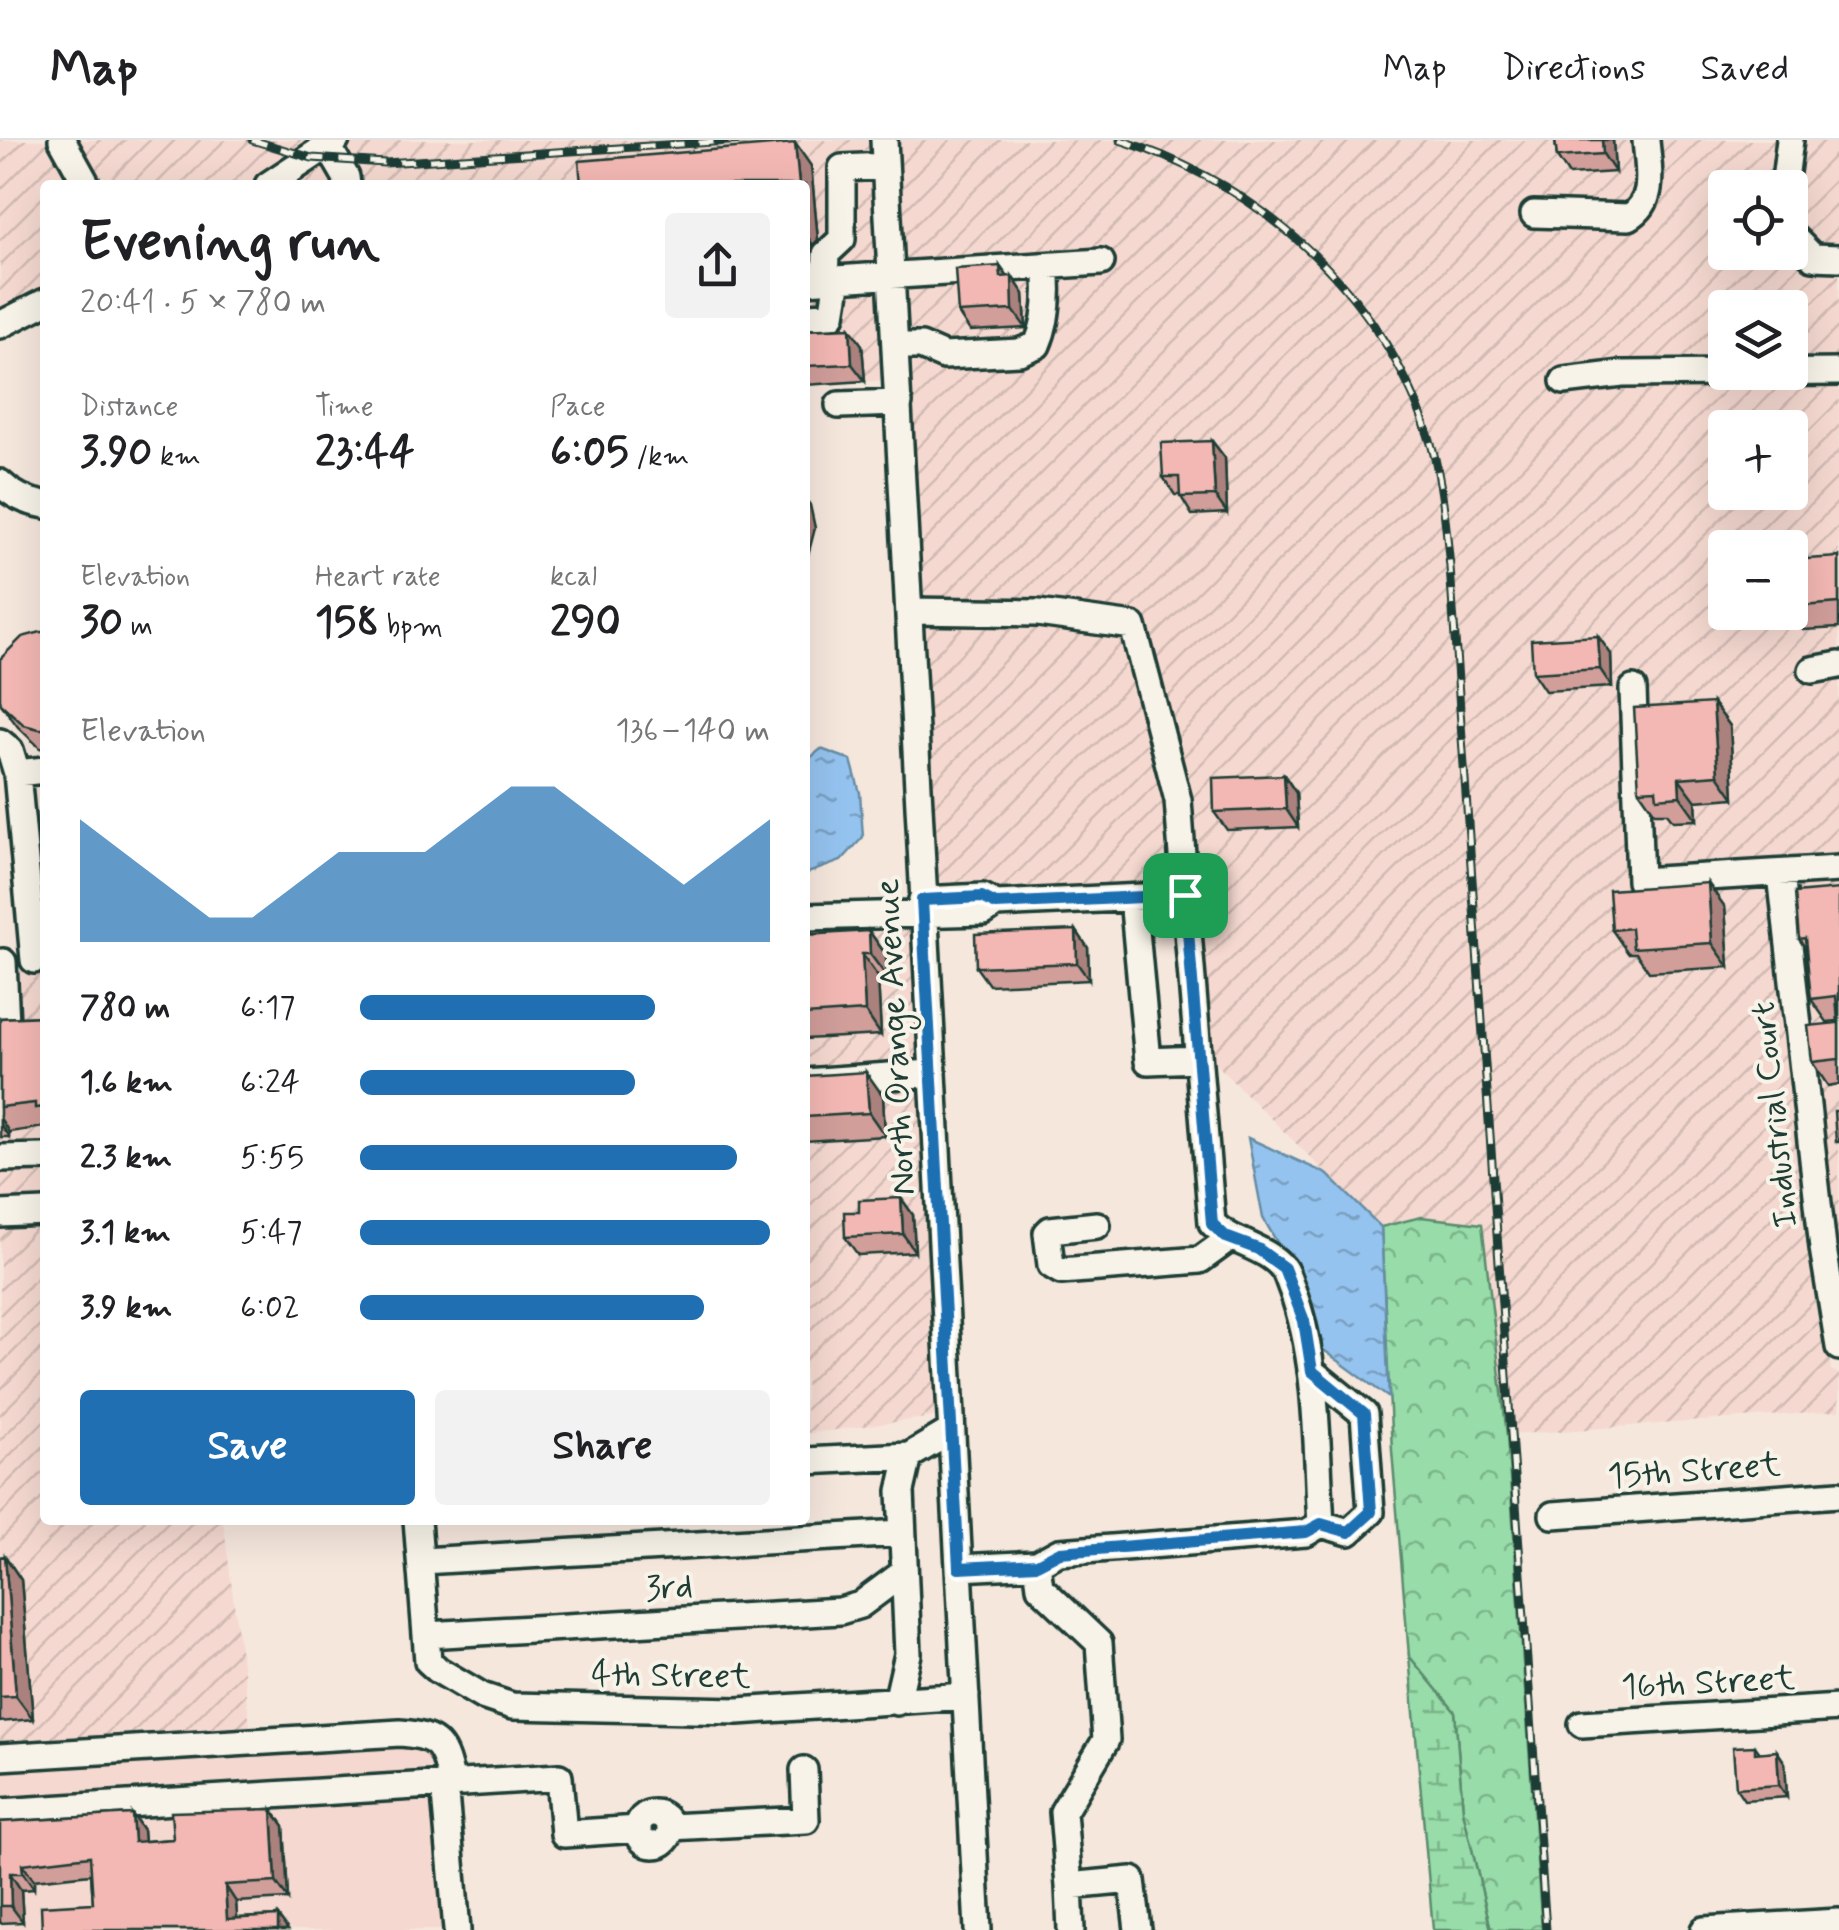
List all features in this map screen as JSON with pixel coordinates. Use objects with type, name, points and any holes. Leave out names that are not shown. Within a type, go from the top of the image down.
[{"type":"street","points":[[62,140],[83,180]]},
{"type":"street","points":[[1534,214],[1629,217],[1640,211],[1648,191],[1646,140]]},
{"type":"street","points":[[1786,170],[1790,140]]},
{"type":"street","points":[[276,180],[332,143],[346,180]]},
{"type":"street","points":[[810,316],[832,315],[823,280],[826,254],[842,240],[842,168],[885,153]]},
{"type":"street","name":"North Orange Avenue","points":[[885,153],[978,1930]]},
{"type":"street","points":[[1808,252],[1813,257],[1839,258]]},
{"type":"street","points":[[823,280],[1101,262]]},
{"type":"street","points":[[896,346],[920,346],[944,356],[1019,352],[1036,345],[1045,327],[1049,288],[1046,266]]},
{"type":"street","points":[[0,325],[40,305]]},
{"type":"street","points":[[1564,382],[1622,374],[1839,372]]},
{"type":"street","points":[[839,405],[898,403]]},
{"type":"street","points":[[0,483],[10,492],[40,504]]},
{"type":"street","points":[[910,610],[1038,613],[1134,626],[1178,800],[1212,1224],[1229,1238],[1258,1249],[1284,1268],[1304,1321],[1312,1371],[1321,1524]]},
{"type":"street","points":[[1812,670],[1839,665]]},
{"type":"street","points":[[1633,690],[1640,882],[1839,869]]},
{"type":"street","points":[[0,742],[10,750],[17,773],[40,959],[1,962],[11,1024]]},
{"type":"street","points":[[17,773],[40,771]]},
{"type":"street","name":"Industrial Court","points":[[1781,874],[1839,1347]]},
{"type":"street","points":[[810,917],[922,907],[984,912],[996,904],[1185,895]]},
{"type":"street","points":[[1134,898],[1148,1061],[1198,1059]]},
{"type":"street","points":[[810,1082],[931,1073]]},
{"type":"street","points":[[0,1158],[40,1157]]},
{"type":"street","points":[[0,1214],[40,1212]]},
{"type":"street","points":[[1097,1226],[1050,1230],[1047,1233],[1051,1265],[1061,1271],[1200,1260],[1229,1238]]},
{"type":"street","points":[[959,1568],[1037,1564],[1060,1552],[1243,1540],[1306,1532],[1321,1524],[1349,1532],[1371,1512],[1364,1414],[1312,1371]]},
{"type":"street","points":[[810,1461],[910,1456],[951,1431]]},
{"type":"street","points":[[897,1702],[908,1654],[902,1491],[910,1456]]},
{"type":"street","name":"15th Street","points":[[1553,1515],[1839,1494]]},
{"type":"street","name":"4th Street","points":[[418,1525],[428,1661],[482,1696],[512,1706],[738,1711],[966,1696]]},
{"type":"street","points":[[422,1561],[902,1533]]},
{"type":"street","points":[[1037,1564],[1040,1588],[1098,1643],[1106,1740],[1063,1812],[1071,1930]]},
{"type":"street","name":"3rd","points":[[427,1635],[840,1611],[860,1605],[903,1573]]},
{"type":"street","name":"16th Street","points":[[1582,1724],[1839,1708]]},
{"type":"street","points":[[0,1757],[421,1734],[436,1741],[445,1752],[458,1930]]},
{"type":"street","points":[[0,1812],[558,1777],[564,1834],[638,1830],[642,1841],[657,1845],[666,1840],[670,1827],[806,1820],[804,1770]]},
{"type":"street","points":[[1068,1886],[1132,1880],[1138,1930]]},
{"type":"street","points":[[1704,1930],[1839,1922]]},
{"type":"shaded area","points":[[0,140],[319,140],[257,180],[40,180],[40,294],[0,314]]},
{"type":"shaded area","points":[[352,140],[875,140],[882,265],[810,271],[810,180],[354,180],[341,148]]},
{"type":"shaded area","points":[[893,140],[1839,140],[1839,859],[1773,885],[1831,1370],[1839,1374],[1839,1411],[1507,1435],[1482,1224],[1421,1217],[1381,1227],[1207,1056],[1198,874],[931,906]]},
{"type":"shaded area","points":[[326,160],[336,180],[295,180]]},
{"type":"shaded area","points":[[883,285],[888,380],[810,386],[810,291]]},
{"type":"shaded area","points":[[1839,879],[1839,1288],[1791,883]]},
{"type":"shaded area","points":[[914,924],[941,1416],[810,1433],[810,927]]},
{"type":"shaded area","points":[[40,969],[40,1525],[224,1525],[252,1739],[0,1758],[0,972]]},
{"type":"shaded area","points":[[450,1739],[453,1930],[0,1930],[0,1758],[254,1751]]},
{"type":"green space","points":[[1421,1217],[1482,1224],[1507,1435],[1542,1930],[1491,1930],[1463,1811],[1455,1712],[1409,1656],[1392,1451],[1381,1227]]},
{"type":"green space","points":[[1409,1656],[1455,1712],[1463,1811],[1491,1930],[1433,1930]]},
{"type":"water","points":[[821,749],[851,760],[860,793],[863,837],[841,861],[810,872],[810,758]]},
{"type":"water","points":[[1248,1138],[1327,1174],[1381,1227],[1389,1398],[1317,1345],[1285,1256],[1263,1218]]},
{"type":"building","points":[[1555,140],[1602,140],[1603,154],[1557,157]]},
{"type":"building","points":[[795,143],[799,180],[581,180],[579,161]]},
{"type":"building","points":[[1000,266],[1001,277],[1012,276],[1013,310],[958,313],[955,269]]},
{"type":"building","points":[[850,328],[852,364],[810,366],[810,330]]},
{"type":"building","points":[[1212,441],[1215,496],[1180,497],[1179,477],[1163,477],[1161,443]]},
{"type":"building","points":[[1839,557],[1839,603],[1808,606],[1808,559]]},
{"type":"building","points":[[40,632],[40,729],[24,725],[0,699],[0,659],[22,637]]},
{"type":"building","points":[[1598,636],[1600,669],[1533,673],[1531,640]]},
{"type":"building","points":[[1713,703],[1718,775],[1679,778],[1680,796],[1657,798],[1656,789],[1639,790],[1634,708]]},
{"type":"building","points":[[1284,775],[1286,809],[1214,812],[1213,778]]},
{"type":"building","points":[[1708,883],[1712,943],[1633,948],[1631,928],[1612,930],[1609,890]]},
{"type":"building","points":[[1839,889],[1839,1059],[1812,1062],[1808,1026],[1838,1023],[1836,996],[1811,999],[1805,938],[1799,939],[1795,893]]},
{"type":"building","points":[[1076,930],[1077,963],[976,967],[975,934]]},
{"type":"building","points":[[869,931],[870,954],[862,954],[865,1011],[810,1015],[810,935]]},
{"type":"building","points":[[40,1016],[40,1108],[35,1108],[35,1103],[0,1107],[0,1018]]},
{"type":"building","points":[[866,1072],[869,1113],[810,1117],[810,1076]]},
{"type":"building","points":[[1834,1111],[1839,1111],[1839,1142],[1836,1142]]},
{"type":"building","points":[[901,1198],[903,1234],[845,1237],[844,1212],[859,1212],[859,1200]]},
{"type":"building","points":[[5,1556],[16,1696],[0,1697],[0,1557]]},
{"type":"building","points":[[1755,1746],[1755,1753],[1777,1751],[1779,1785],[1736,1788],[1733,1747]]},
{"type":"building","points":[[272,1809],[276,1882],[225,1885],[227,1919],[278,1916],[278,1930],[42,1930],[41,1906],[93,1903],[90,1856],[22,1864],[23,1873],[10,1873],[11,1906],[0,1906],[0,1822],[132,1814],[134,1842],[173,1839],[171,1812]]},
{"type":"railway","points":[[252,140],[312,158],[385,163],[744,140]]},
{"type":"railway","points":[[1120,140],[1174,161],[1224,187],[1314,255],[1352,297],[1385,343],[1412,393],[1436,462],[1450,567],[1546,1930]]},
{"type":"route","points":[[1185,895],[1212,1224],[1226,1237],[1258,1249],[1284,1268],[1304,1321],[1312,1371],[1364,1414],[1371,1512],[1349,1532],[1321,1524],[1306,1532],[1243,1540],[1060,1552],[1037,1564],[959,1568],[922,900],[982,897],[996,904],[1185,895]]}]
